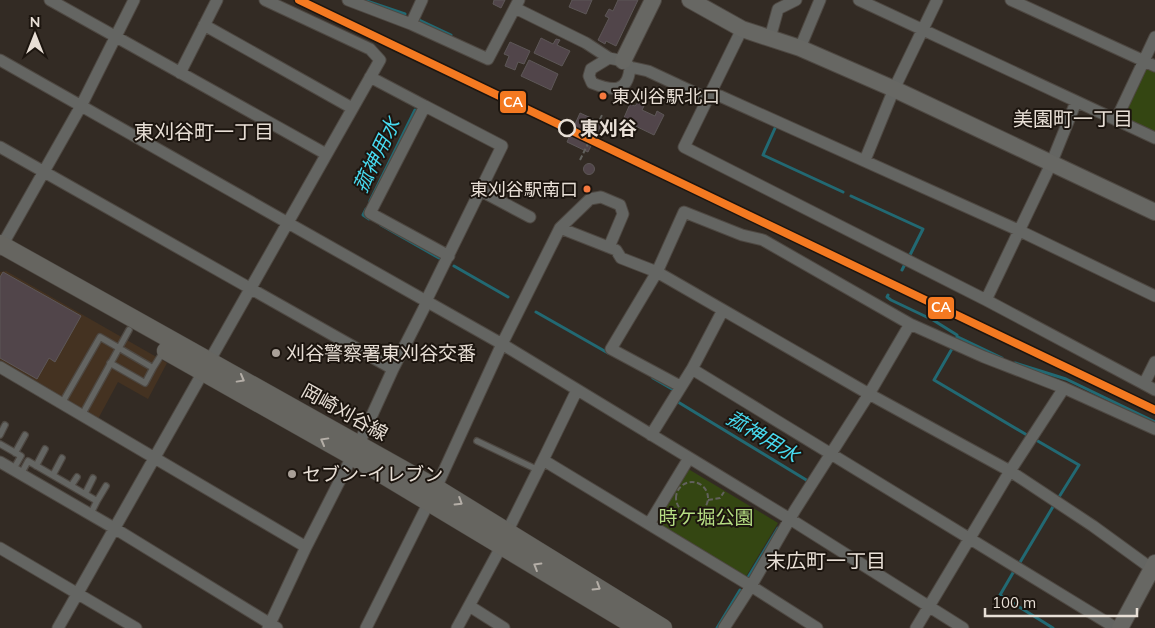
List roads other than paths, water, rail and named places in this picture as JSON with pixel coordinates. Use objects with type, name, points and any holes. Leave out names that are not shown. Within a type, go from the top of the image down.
[{"type":"main road","name":"岡崎刈谷線","points":[[1,249],[129,330],[164,350],[205,366]]},
{"type":"main road","name":"岡崎刈谷線","points":[[1,249],[663,628]]},
{"type":"main road","name":"岡崎刈谷線","points":[[505,538],[638,628]]},
{"type":"street","points":[[50,0],[326,154]]},
{"type":"street","points":[[1,249],[81,106],[134,0]]},
{"type":"street","points":[[180,73],[217,0]]},
{"type":"street","points":[[58,628],[380,60],[370,49],[265,0]]},
{"type":"street","points":[[348,0],[411,24],[488,58],[517,4],[621,62],[648,71],[708,99],[720,96],[1018,230],[1155,296]]},
{"type":"street","points":[[411,24],[422,0]]},
{"type":"street","points":[[621,62],[653,0]]},
{"type":"street","points":[[690,0],[742,29],[800,48],[894,89],[1155,212]]},
{"type":"street","points":[[770,38],[778,9],[796,0]]},
{"type":"street","points":[[800,48],[820,0]]},
{"type":"street","points":[[858,0],[924,29],[1155,138]]},
{"type":"street","points":[[865,160],[894,89],[937,0]]},
{"type":"street","points":[[1011,0],[1155,66]]},
{"type":"street","points":[[204,25],[352,108]]},
{"type":"street","points":[[742,29],[684,147],[986,300],[1155,390]]},
{"type":"street","points":[[1116,120],[1155,37]]},
{"type":"street","points":[[0,60],[502,344],[790,519],[963,628]]},
{"type":"street","points":[[0,462],[114,528],[272,627],[306,547],[502,146],[370,77]]},
{"type":"street","points":[[986,300],[1051,164],[1076,102]]},
{"type":"street","points":[[425,106],[370,213],[449,256]]},
{"type":"street","points":[[0,147],[393,369]]},
{"type":"street","points":[[480,191],[530,217]]},
{"type":"street","points":[[366,628],[433,495],[502,344],[560,228],[590,199],[601,197],[620,206],[623,214],[609,247]]},
{"type":"street","points":[[680,386],[611,349],[657,272],[684,212],[742,235],[763,240],[910,324],[984,357],[1064,388],[1155,429]]},
{"type":"street","points":[[560,228],[616,250],[621,258],[657,272],[870,394],[1010,470],[1154,568],[1118,628],[969,540],[692,369]]},
{"type":"street","points":[[651,435],[692,369],[723,310]]},
{"type":"street","points":[[724,628],[752,586],[790,519],[870,394],[910,324]]},
{"type":"street","points":[[1144,384],[1155,362]]},
{"type":"street","points":[[0,367],[306,547]]},
{"type":"street","points":[[916,628],[1010,470],[1064,388]]},
{"type":"street","points":[[457,628],[470,607],[505,538],[577,390]]},
{"type":"street","points":[[649,524],[688,458]]},
{"type":"street","points":[[540,465],[649,524],[817,628]]},
{"type":"street","points":[[0,548],[136,628]]},
{"type":"street","points":[[470,607],[504,628]]},
{"type":"lane","points":[[82,415],[129,330]]},
{"type":"lane","points":[[62,403],[100,337],[153,368]]},
{"type":"lane","points":[[110,363],[145,384],[164,350]]},
{"type":"lane","points":[[0,434],[5,425]]},
{"type":"lane","points":[[15,453],[25,435]]},
{"type":"lane","points":[[477,441],[540,465]]},
{"type":"lane","points":[[0,444],[21,456],[17,472]]},
{"type":"lane","points":[[36,466],[45,449]]},
{"type":"lane","points":[[53,475],[62,458]]},
{"type":"lane","points":[[17,472],[28,461],[97,501]]},
{"type":"lane","points":[[71,486],[77,477]]},
{"type":"lane","points":[[85,494],[93,478]]},
{"type":"lane","points":[[90,514],[106,486]]},
{"type":"waterway","name":"菰神用水","points":[[364,0],[405,14]]},
{"type":"waterway","name":"菰神用水","points":[[417,19],[451,35]]},
{"type":"waterway","name":"菰神用水","points":[[370,201],[415,110]]},
{"type":"waterway","points":[[776,126],[763,155],[843,192]]},
{"type":"waterway","points":[[851,196],[923,229],[910,255]]},
{"type":"waterway","name":"菰神用水","points":[[366,209],[363,215],[369,219]]},
{"type":"waterway","name":"菰神用水","points":[[381,225],[439,258]]},
{"type":"waterway","points":[[902,270],[906,262]]},
{"type":"waterway","name":"菰神用水","points":[[454,266],[508,297]]},
{"type":"waterway","points":[[888,295],[887,297],[891,300],[933,320],[957,335],[957,338]]},
{"type":"waterway","name":"菰神用水","points":[[536,312],[608,353]]},
{"type":"waterway","points":[[958,337],[1002,358]]},
{"type":"waterway","points":[[953,347],[934,380],[1027,435]]},
{"type":"waterway","points":[[1015,363],[1066,379],[1155,422]]},
{"type":"waterway","name":"菰神用水","points":[[653,378],[672,389]]},
{"type":"waterway","name":"菰神用水","points":[[678,402],[808,481],[807,483]]},
{"type":"waterway","points":[[1036,440],[1079,465],[1059,497]]},
{"type":"waterway","points":[[1019,564],[1054,505]]},
{"type":"waterway","name":"菰神用水","points":[[747,579],[778,528]]},
{"type":"waterway","points":[[1014,571],[1000,595],[1053,628]]},
{"type":"waterway","name":"菰神用水","points":[[717,628],[740,590]]},
{"type":"place","name":"東刈谷駅北口","points":[[603,96]]},
{"type":"place","name":"東刈谷","points":[[567,128]]},
{"type":"place","name":"東刈谷駅南口","points":[[587,189]]},
{"type":"place","name":"刈谷警察署東刈谷交番","points":[[276,353]]},
{"type":"place","name":"セブン-イレブン","points":[[292,474]]},
{"type":"district","name":"美園町一丁目","points":[[1073,118]]},
{"type":"district","name":"東刈谷町一丁目","points":[[204,131]]},
{"type":"district","name":"末広町一丁目","points":[[826,560]]},
{"type":"park label","name":"時ケ堀公園","points":[[706,517]]}]
